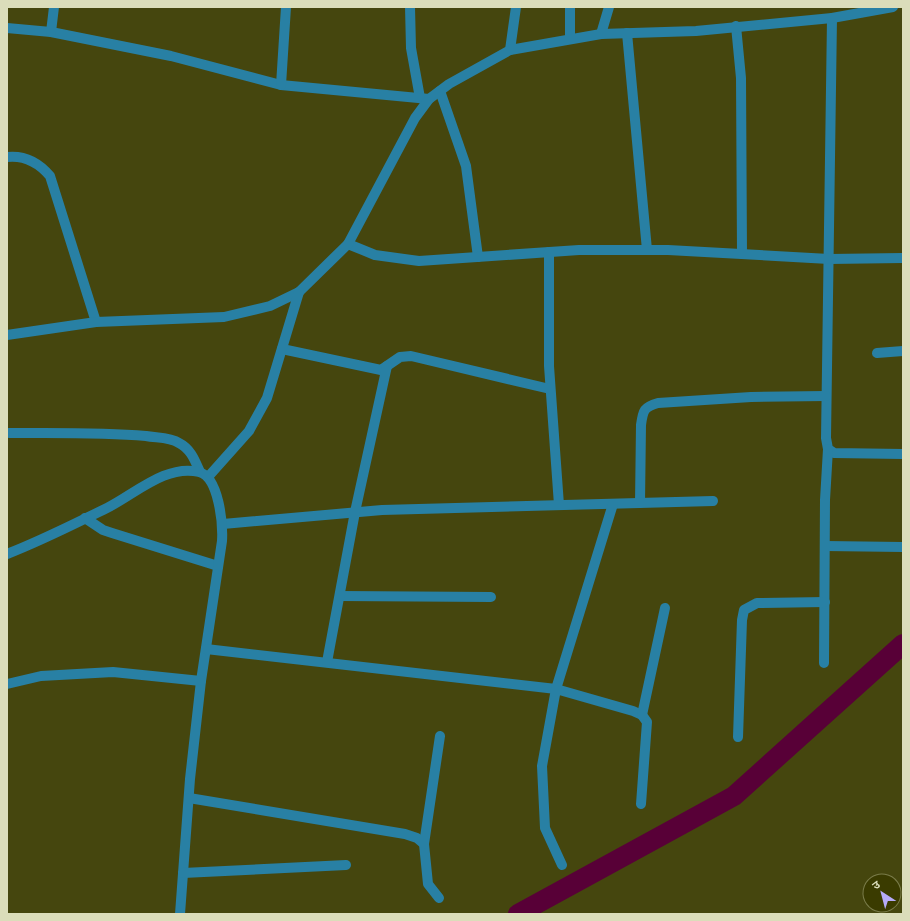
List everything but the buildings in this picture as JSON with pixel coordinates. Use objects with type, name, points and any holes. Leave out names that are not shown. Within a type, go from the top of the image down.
[{"type":"street","points":[[51,32],[54,7]]},
{"type":"street","points":[[281,85],[286,7]]},
{"type":"street","points":[[7,336],[96,322],[224,317],[270,306],[299,292],[348,244],[415,118],[424,98],[411,48],[410,7]]},
{"type":"street","points":[[510,50],[516,7]]},
{"type":"street","points":[[570,7],[570,38]]},
{"type":"street","points":[[601,34],[609,7]]},
{"type":"street","points":[[7,28],[51,32],[171,56],[281,85],[424,98],[440,91],[510,50],[570,38],[601,34],[696,31],[832,18],[893,7]]},
{"type":"street","points":[[824,663],[828,449],[826,438],[826,396],[832,18]]},
{"type":"street","points":[[736,26],[742,78],[742,254]]},
{"type":"street","points":[[627,33],[647,250]]},
{"type":"street","points":[[440,91],[466,166],[478,257]]},
{"type":"street","points":[[7,157],[15,156],[36,163],[50,176],[96,322]]},
{"type":"street","points":[[348,244],[375,255],[404,260],[478,257],[580,250],[647,250],[829,259],[903,258]]},
{"type":"street","points":[[549,252],[549,366],[559,505]]},
{"type":"street","points":[[7,554],[109,507],[152,481],[173,473],[204,474],[249,432],[258,418],[267,398],[299,292]]},
{"type":"street","points":[[282,349],[382,370],[400,357],[411,356],[550,389]]},
{"type":"street","points":[[877,353],[903,351]]},
{"type":"street","points":[[327,662],[355,512],[387,366]]},
{"type":"street","points":[[640,503],[641,425],[643,413],[648,406],[658,403],[751,397],[826,396]]},
{"type":"street","points":[[9,433],[119,434],[162,438],[178,442],[194,457],[214,489],[223,524],[201,681],[189,798],[180,914]]},
{"type":"street","points":[[828,449],[834,453],[903,454]]},
{"type":"street","points":[[223,524],[382,510],[713,502]]},
{"type":"street","points":[[562,865],[545,828],[542,791],[542,766],[556,689],[613,504]]},
{"type":"street","points":[[85,518],[103,530],[218,566]]},
{"type":"street","points":[[825,546],[903,547]]},
{"type":"street","points":[[340,596],[491,597]]},
{"type":"street","points":[[738,737],[742,620],[744,610],[758,603],[824,602]]},
{"type":"street","points":[[642,715],[665,608]]},
{"type":"street","points":[[206,649],[556,689],[642,715],[647,722],[648,729],[641,804]]},
{"type":"street","points":[[7,684],[41,676],[113,672],[201,681]]},
{"type":"street","points":[[439,898],[428,884],[424,844],[440,736]]},
{"type":"street","points":[[189,798],[405,834],[417,838],[424,844]]},
{"type":"street","points":[[183,873],[346,865]]},
{"type":"waterway","points":[[518,914],[734,796],[903,644]]}]
